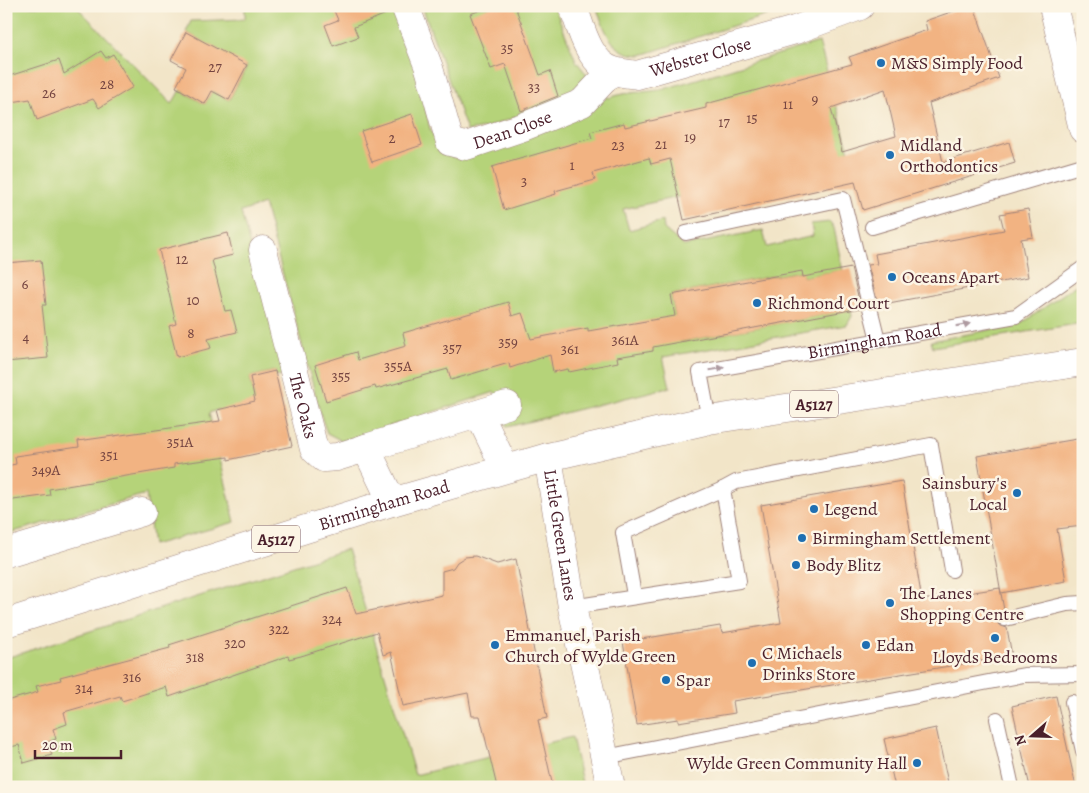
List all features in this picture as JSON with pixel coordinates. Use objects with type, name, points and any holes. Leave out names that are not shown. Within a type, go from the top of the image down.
[{"type":"street","name":"Dean Close","points":[[405,6],[429,68],[450,142],[466,146],[523,127],[582,103],[612,71]]},
{"type":"street","points":[[574,6],[586,43],[600,63],[612,71]]},
{"type":"street","name":"Webster Close","points":[[612,71],[637,75],[795,30],[860,6]]},
{"type":"street","points":[[1053,6],[1083,128]]},
{"type":"street","name":"The Oaks","points":[[264,250],[314,449],[324,458],[337,457],[366,448]]},
{"type":"street","name":"Birmingham Road","points":[[6,623],[392,502],[548,457],[709,420],[1083,362]]},
{"type":"street","points":[[392,502],[366,448],[507,405]]},
{"type":"street","points":[[479,414],[505,468]]},
{"type":"street","name":"Little Green Lanes","points":[[548,457],[572,607],[611,787]]},
{"type":"street","points":[[6,553],[142,512]]},
{"type":"lane","points":[[872,227],[1083,165]]},
{"type":"lane","points":[[686,233],[843,200],[878,340]]},
{"type":"lane","name":"Birmingham Road","points":[[709,420],[700,372],[1016,316],[1083,268]]},
{"type":"lane","points":[[634,595],[623,533],[736,482],[931,445],[952,570]]},
{"type":"lane","points":[[572,607],[634,595],[739,581],[723,489]]},
{"type":"lane","points":[[1005,619],[1067,604],[1083,603]]},
{"type":"lane","points":[[605,757],[1024,675],[1083,674]]},
{"type":"lane","points":[[1072,702],[1083,751]]},
{"type":"lane","points":[[996,719],[1012,787]]},
{"type":"green space","points":[[6,6],[76,6],[172,104],[180,90],[205,104],[212,91],[229,100],[247,66],[186,32],[191,21],[245,19],[245,6],[393,6],[416,65],[430,129],[444,154],[458,159],[474,155],[604,94],[609,98],[622,94],[664,89],[819,42],[851,159],[623,209],[629,230],[663,221],[664,229],[684,246],[763,230],[767,247],[813,236],[811,224],[830,222],[834,228],[852,316],[847,325],[663,357],[670,387],[507,427],[495,392],[342,441],[327,433],[322,419],[264,204],[241,212],[284,375],[276,377],[275,371],[250,377],[259,417],[217,410],[209,413],[235,522],[153,545],[146,494],[6,534]],"holes":[[[801,271],[803,277],[837,271],[843,311],[680,342],[671,295]]]},
{"type":"green space","points":[[422,6],[554,6],[576,61],[588,76],[572,97],[485,128],[467,131]]},
{"type":"green space","points":[[596,6],[796,6],[641,55],[631,54],[616,46],[606,32]]},
{"type":"green space","points":[[1083,280],[1083,323],[933,347],[931,341],[1021,324]]},
{"type":"green space","points":[[347,549],[415,775],[572,737],[583,787],[6,787],[6,658]]},
{"type":"building","points":[[332,6],[390,6],[391,12],[354,27],[358,37],[333,46],[325,25],[338,20]]},
{"type":"building","points":[[492,6],[515,6],[540,75],[550,71],[558,96],[521,111],[505,64],[491,69],[470,14]]},
{"type":"building","points":[[968,6],[974,6],[999,78],[929,103],[943,162],[1009,142],[1015,163],[863,210],[855,182],[684,220],[670,159],[651,164],[649,158],[593,173],[595,180],[555,191],[556,194],[504,210],[492,167],[592,138],[590,132],[624,123],[625,127],[706,108],[706,104],[852,64],[849,57],[927,30],[925,21]],"holes":[[[885,89],[896,136],[842,152],[831,108]]]},
{"type":"building","points":[[186,32],[247,65],[229,100],[212,91],[205,104],[176,87],[186,68],[171,60]]},
{"type":"building","points":[[101,51],[106,58],[113,54],[133,87],[99,108],[93,99],[37,120],[30,99],[6,103],[6,77],[59,60],[64,74]]},
{"type":"building","points":[[412,114],[422,145],[372,162],[361,131]]},
{"type":"building","points":[[1028,209],[1033,237],[1021,239],[1028,277],[878,305],[868,265],[877,264],[875,254],[1004,230],[1000,214]]},
{"type":"building","points":[[228,233],[233,255],[212,260],[225,311],[231,310],[237,332],[208,339],[211,348],[177,357],[169,326],[176,324],[159,250]]},
{"type":"building","points":[[41,260],[46,305],[42,305],[48,358],[6,362],[6,263]]},
{"type":"building","points":[[851,268],[861,308],[653,347],[653,351],[617,357],[618,362],[569,372],[568,369],[553,372],[550,355],[510,368],[509,363],[451,380],[448,369],[376,389],[375,386],[326,401],[315,365],[356,352],[358,360],[406,346],[403,333],[508,302],[512,316],[522,313],[531,339],[588,328],[588,331],[675,316],[671,295],[802,271],[803,277]]},
{"type":"building","points":[[275,371],[292,446],[228,460],[228,457],[174,464],[174,468],[49,489],[50,495],[6,501],[6,466],[16,464],[15,456],[79,447],[78,441],[220,421],[217,410],[255,401],[250,377]]},
{"type":"building","name":"Sainsbury's Local","points":[[1083,438],[1083,526],[1057,529],[1066,581],[1001,593],[977,456]]},
{"type":"building","name":"The Lanes Shopping Centre","points":[[902,481],[922,600],[1000,588],[1004,610],[999,613],[996,621],[999,625],[1007,628],[1012,656],[733,701],[735,713],[678,722],[678,719],[637,725],[623,642],[720,626],[722,633],[781,623],[761,505]]},
{"type":"building","points":[[475,556],[497,564],[516,559],[547,718],[538,720],[553,787],[497,787],[480,716],[472,716],[468,693],[403,706],[391,652],[383,655],[377,632],[301,656],[289,659],[288,656],[169,697],[166,687],[122,701],[120,696],[64,712],[67,724],[53,729],[56,739],[48,742],[52,755],[24,763],[19,745],[6,748],[6,701],[38,692],[36,686],[61,680],[60,677],[170,648],[169,645],[347,588],[356,614],[442,595],[442,571],[453,568],[457,562],[465,557]]},
{"type":"building","points":[[1056,696],[1076,787],[1030,787],[1012,706]]},
{"type":"building","name":"Wylde Green Community Hall","points":[[936,728],[949,787],[895,787],[884,739]]},
{"type":"place","name":"M&S Simply Food","points":[[881,63]]},
{"type":"place","name":"Midland Orthodontics","points":[[890,155]]},
{"type":"place","name":"Oceans Apart","points":[[892,277]]},
{"type":"place","name":"Richmond Court","points":[[757,303]]},
{"type":"place","name":"Sainsbury's Local","points":[[1017,493]]},
{"type":"place","name":"Legend","points":[[814,509]]},
{"type":"place","name":"Birmingham Settlement","points":[[802,538]]},
{"type":"place","name":"Body Blitz","points":[[796,565]]},
{"type":"place","name":"The Lanes Shopping Centre","points":[[890,603]]},
{"type":"place","name":"Lloyds Bedrooms","points":[[995,638]]},
{"type":"place","name":"Emmanuel, Parish Church of Wylde Green","points":[[495,645]]},
{"type":"place","name":"Edan","points":[[866,645]]},
{"type":"place","name":"C Michaels Drinks Store","points":[[752,663]]},
{"type":"place","name":"Spar","points":[[666,680]]},
{"type":"place","name":"Wylde Green Community Hall","points":[[917,763]]}]
